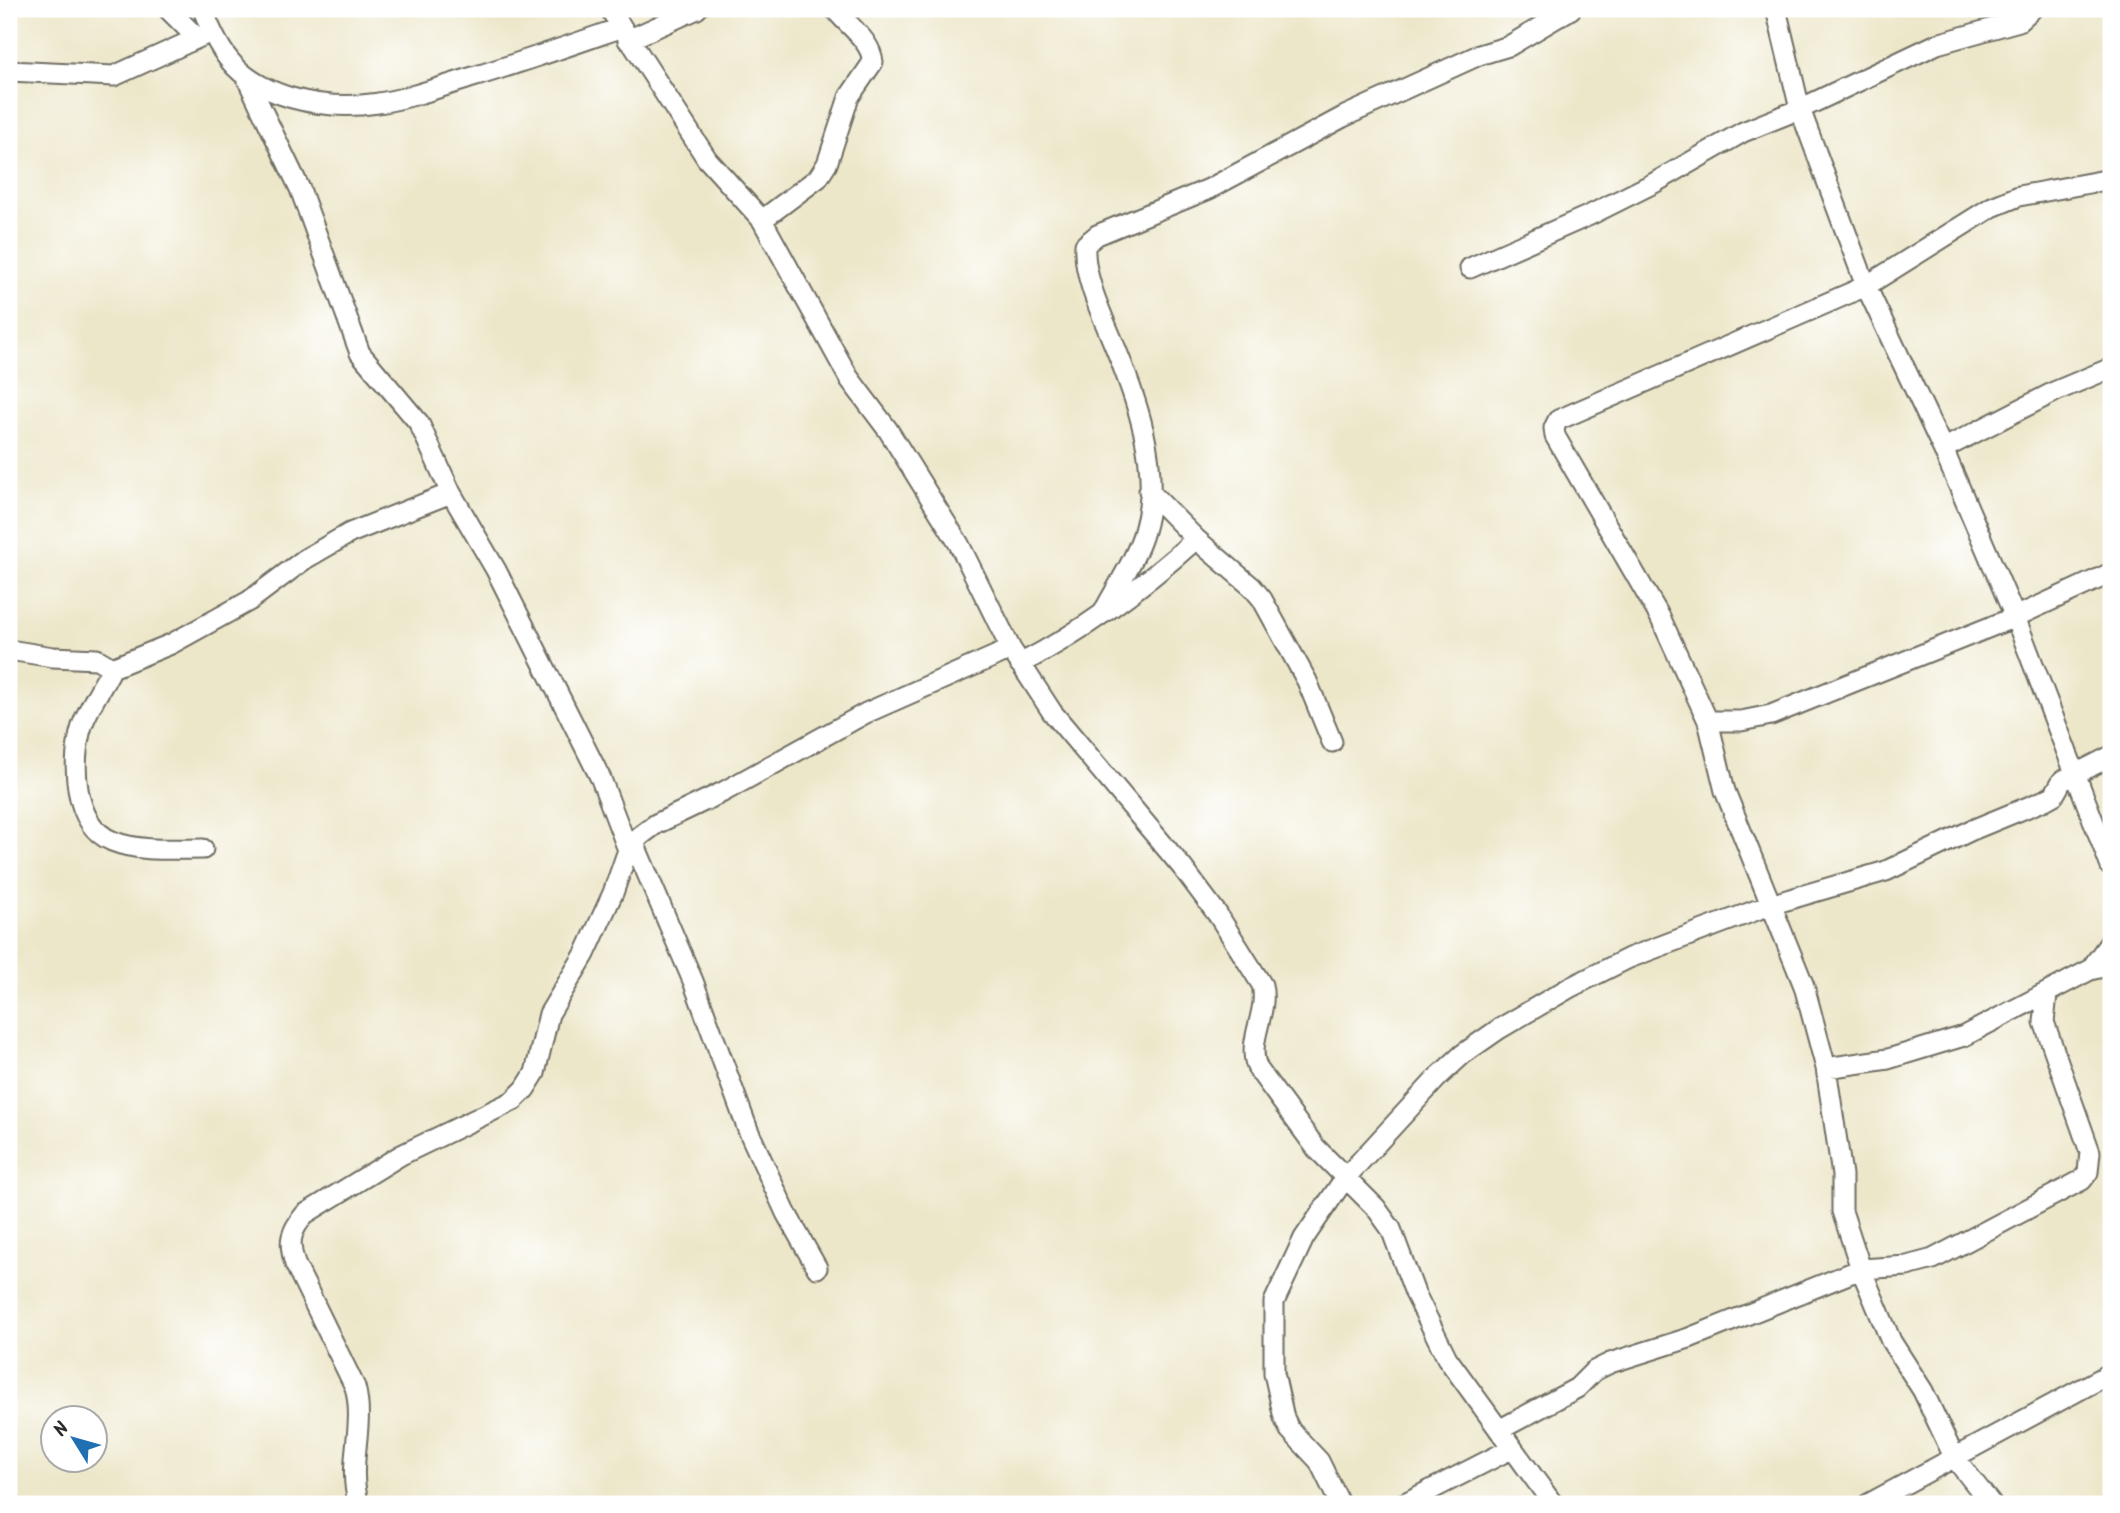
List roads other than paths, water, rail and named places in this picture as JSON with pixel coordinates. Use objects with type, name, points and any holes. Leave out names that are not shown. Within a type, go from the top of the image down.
[{"type":"street","points":[[168,9],[204,35],[247,79],[300,189],[360,353],[419,423],[451,494],[496,570],[601,779],[693,981],[748,1130],[786,1213],[817,1268]]},
{"type":"street","points":[[203,9],[204,35]]},
{"type":"street","points":[[610,9],[707,159],[762,220],[849,378],[888,430],[960,544],[1016,657],[1052,712],[1182,867],[1218,915],[1262,985],[1266,999],[1255,1062],[1316,1148],[1391,1229],[1415,1293],[1447,1358],[1553,1504]]},
{"type":"street","points":[[247,79],[278,93],[322,106],[368,105],[427,91],[624,34],[697,9]]},
{"type":"street","points":[[762,220],[822,171],[849,97],[873,62],[872,55],[860,36],[835,9]]},
{"type":"street","points":[[1103,613],[1144,533],[1149,491],[1145,449],[1133,389],[1104,319],[1084,257],[1085,245],[1097,235],[1248,170],[1343,117],[1479,55],[1509,46],[1571,9]]},
{"type":"street","points":[[1776,9],[1800,109],[1867,286],[1944,449],[2015,617],[2111,867]]},
{"type":"street","points":[[1470,268],[1590,215],[1654,183],[1743,132],[1800,109],[1937,44],[2020,20],[2032,9]]},
{"type":"street","points":[[9,71],[114,76],[204,35]]},
{"type":"street","points":[[1991,1504],[1954,1457],[1923,1391],[1891,1341],[1861,1269],[1842,1211],[1842,1175],[1826,1068],[1804,986],[1725,791],[1708,721],[1660,617],[1555,436],[1554,428],[1558,420],[1867,286],[1992,207],[2019,196],[2111,178]]},
{"type":"street","points":[[1944,449],[2056,391],[2111,368]]},
{"type":"street","points":[[1149,491],[1196,539],[1252,587],[1262,599],[1307,681],[1332,742]]},
{"type":"street","points":[[203,849],[154,849],[111,841],[86,820],[76,778],[82,726],[112,668],[171,644],[249,601],[305,559],[350,533],[451,494]]},
{"type":"street","points":[[359,1504],[352,1463],[360,1407],[355,1387],[295,1264],[289,1243],[293,1228],[305,1214],[401,1155],[513,1101],[525,1089],[534,1073],[549,1014],[585,954],[631,846],[656,824],[723,792],[866,713],[1059,643],[1103,613],[1196,539]]},
{"type":"street","points":[[1708,721],[1741,721],[1771,715],[2015,617],[2111,573]]},
{"type":"street","points":[[9,650],[53,657],[97,659],[112,668]]},
{"type":"street","points":[[1340,1504],[1319,1461],[1290,1430],[1284,1418],[1274,1373],[1272,1311],[1280,1283],[1304,1238],[1345,1178],[1439,1076],[1462,1054],[1499,1029],[1569,988],[1629,958],[1770,905],[1886,871],[1972,830],[2045,800],[2054,795],[2062,781],[2077,776],[2111,756]]},
{"type":"street","points":[[2090,970],[2111,941]]},
{"type":"street","points":[[1826,1068],[1888,1059],[1964,1037],[2090,970],[2111,965]]},
{"type":"street","points":[[1499,1430],[1577,1388],[1594,1371],[1610,1363],[1689,1338],[1861,1269],[1907,1266],[1933,1259],[2082,1180],[2088,1172],[2090,1152],[2044,1022],[2047,994]]},
{"type":"street","points":[[1868,1504],[2111,1373]]},
{"type":"street","points":[[1403,1504],[1511,1449]]}]
